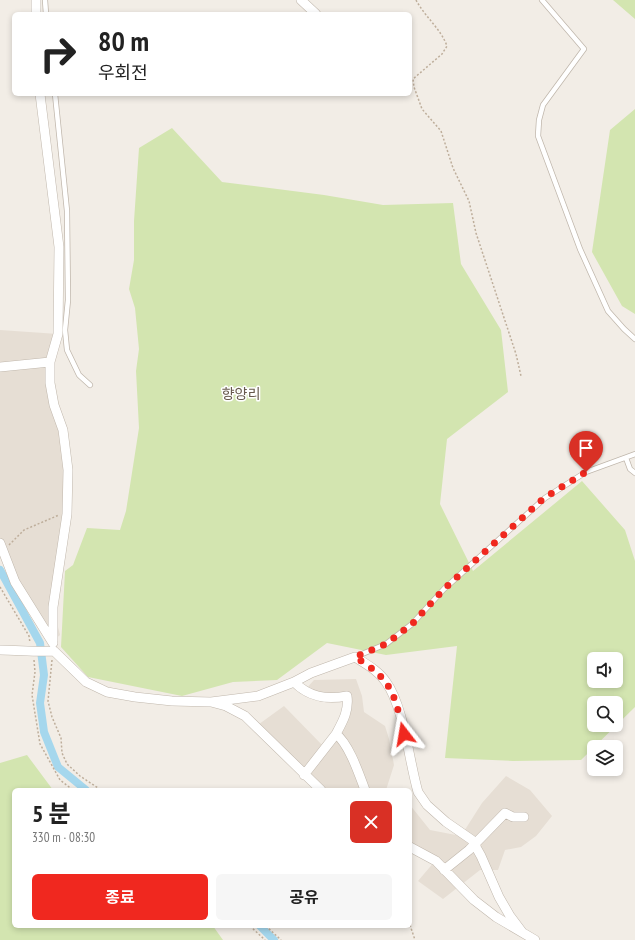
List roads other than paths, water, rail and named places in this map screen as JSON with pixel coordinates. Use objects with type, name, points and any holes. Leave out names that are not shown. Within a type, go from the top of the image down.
[{"type":"street","points":[[36,0],[36,12]]},
{"type":"street","points":[[301,0],[314,12]]},
{"type":"street","points":[[40,96],[58,247],[58,334],[50,362],[50,383],[63,430],[68,470],[67,514],[53,607],[53,648]]},
{"type":"street","points":[[0,366],[50,362]]},
{"type":"street","points":[[1,546],[14,582],[53,648],[86,682],[107,692],[157,700],[211,702],[258,696],[294,682],[311,673],[355,657],[370,666],[386,681],[395,696],[418,792],[428,805],[446,822],[472,840],[499,897],[510,916],[522,932]]},
{"type":"street","points":[[0,650],[26,649],[33,652],[53,648]]},
{"type":"street","points":[[294,682],[299,687],[319,697],[333,698],[347,696],[348,705],[344,719],[336,734],[304,774]]},
{"type":"street","points":[[211,702],[226,706],[245,716],[319,788]]},
{"type":"street","points":[[336,734],[341,738],[346,746],[364,788]]},
{"type":"street","points":[[444,870],[505,813],[513,817],[524,817]]},
{"type":"street","points":[[412,847],[436,862],[474,900],[496,917],[535,940]]},
{"type":"lane","points":[[45,0],[46,12]]},
{"type":"lane","points":[[542,0],[584,49],[543,105],[538,120],[538,136],[580,250],[608,311],[635,339]]},
{"type":"lane","points":[[55,96],[67,211],[68,300],[64,330],[67,350],[79,375],[90,385]]},
{"type":"lane","points":[[355,657],[386,644],[412,624],[444,589],[544,498],[586,472],[635,454]]},
{"type":"lane","points":[[626,458],[630,469],[635,473]]},
{"type":"waterway","points":[[0,570],[40,643],[44,675],[40,703],[44,732],[58,767],[84,788]]},
{"type":"waterway","points":[[262,928],[274,940]]},
{"type":"district","name":"향양리","points":[[241,394]]}]
